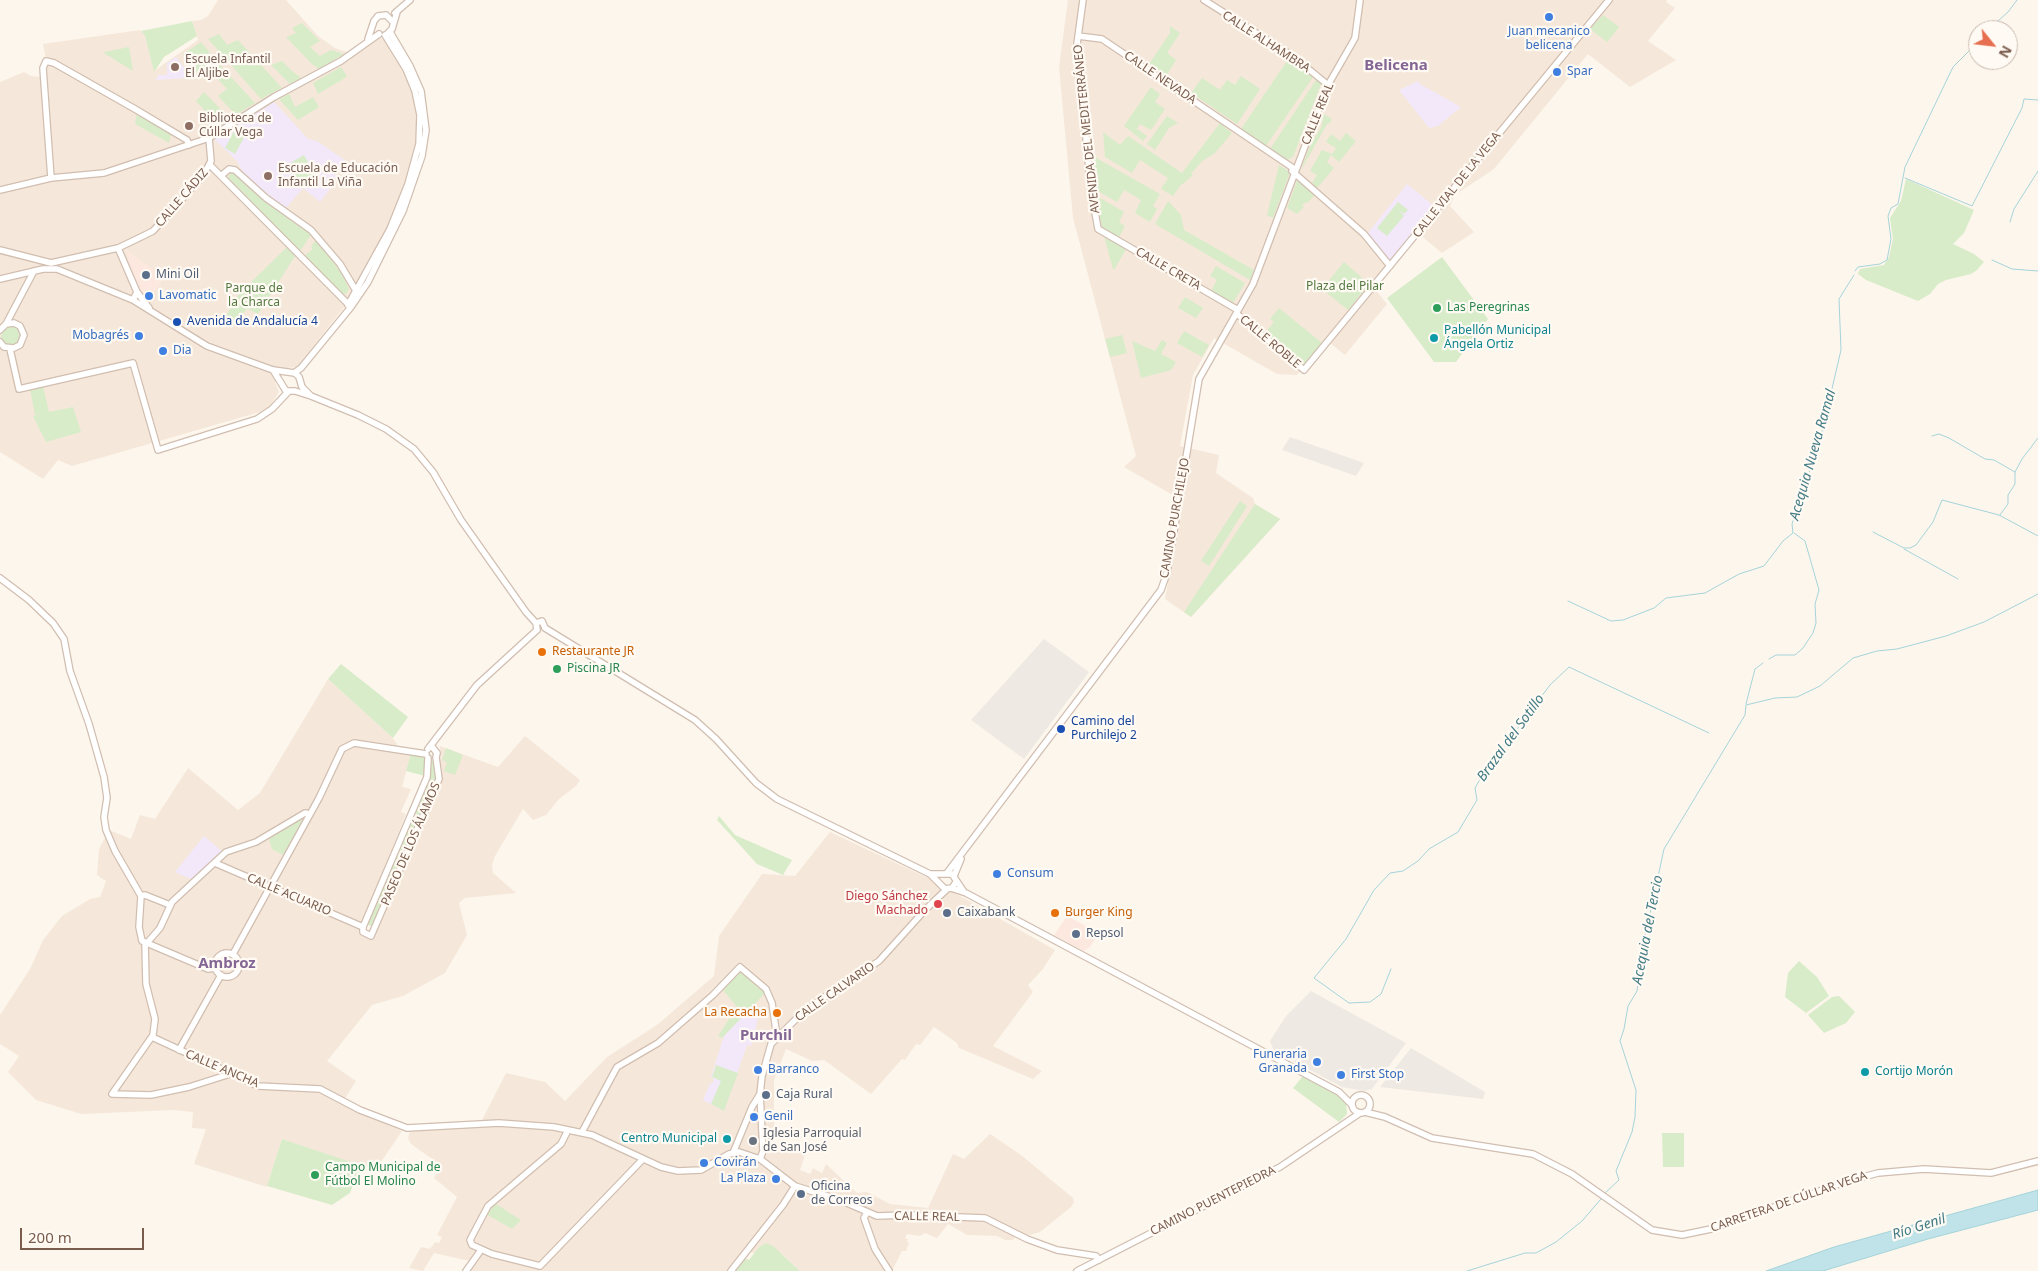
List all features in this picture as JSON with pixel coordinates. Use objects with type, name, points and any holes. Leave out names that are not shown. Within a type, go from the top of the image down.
[{"type":"street","points":[[0,190],[51,178],[104,172],[209,138],[274,97],[341,61],[368,39],[384,34],[391,19],[410,0]]},
{"type":"street","name":"AVENIDA DEL MEDITERRÁNEO","points":[[1083,0],[1078,36],[1090,190],[1098,228]]},
{"type":"street","name":"CALLE ALHAMBRA","points":[[1204,0],[1294,57],[1328,85]]},
{"type":"street","name":"CALLE REAL","points":[[1295,172],[1328,85],[1355,38],[1360,0]]},
{"type":"street","name":"CALLE VIAL DE LA VEGA","points":[[1304,370],[1609,0]]},
{"type":"street","points":[[368,39],[377,17],[382,15],[391,19]]},
{"type":"street","points":[[310,396],[300,384],[297,375],[350,306],[356,292],[386,249],[417,173],[425,140],[425,116],[421,91],[413,72],[384,34],[374,28]]},
{"type":"street","name":"CALLE NEVADA","points":[[1078,36],[1102,39],[1237,130],[1241,137],[1295,172],[1364,234],[1390,266]]},
{"type":"street","points":[[51,178],[42,68],[46,61],[54,63],[174,132],[186,140],[189,145]]},
{"type":"street","name":"CALLE CÁDIZ","points":[[44,262],[58,261],[118,248],[153,231],[201,180],[210,165],[212,154],[209,138]]},
{"type":"street","points":[[210,165],[350,306]]},
{"type":"street","points":[[222,175],[229,169],[235,170],[266,198],[311,230],[340,264],[356,292]]},
{"type":"street","name":"CAMINO PURCHILEJO","points":[[945,886],[945,874],[966,850],[1161,590],[1167,573],[1199,379],[1255,277],[1295,172]]},
{"type":"street","name":"CALLE CRETA","points":[[1098,228],[1237,312]]},
{"type":"street","points":[[122,258],[125,245]]},
{"type":"street","points":[[118,248],[129,278],[150,310]]},
{"type":"street","points":[[0,250],[44,262],[54,269],[131,300],[207,346],[273,370],[297,375]]},
{"type":"street","points":[[54,269],[58,261]]},
{"type":"street","points":[[0,330],[6,324],[36,270],[44,262]]},
{"type":"street","points":[[0,279],[36,270],[54,269]]},
{"type":"street","points":[[24,273],[31,280]]},
{"type":"street","points":[[129,278],[131,300]]},
{"type":"street","points":[[121,296],[130,291]]},
{"type":"street","points":[[131,300],[137,292]]},
{"type":"street","points":[[341,297],[356,292]]},
{"type":"street","name":"CALLE ROBLE","points":[[1237,312],[1304,370]]},
{"type":"street","points":[[0,342],[4,347],[10,349],[20,345],[24,335],[17,324],[6,324]]},
{"type":"street","points":[[10,349],[19,389],[133,363],[158,450],[245,424],[266,414],[286,391]]},
{"type":"street","points":[[273,370],[286,391]]},
{"type":"street","points":[[280,381],[285,373]]},
{"type":"street","points":[[295,391],[300,384]]},
{"type":"street","points":[[286,391],[295,391],[310,396],[371,421],[397,436],[414,449],[433,472],[462,520],[526,612],[536,622],[537,630]]},
{"type":"street","points":[[0,578],[29,600],[53,623],[64,639],[70,670],[89,724],[104,777],[107,798],[104,817],[106,830],[114,851],[141,896],[139,926],[142,941],[208,969],[215,968]]},
{"type":"street","points":[[536,622],[542,621],[545,624],[545,628],[696,720],[756,783],[777,799],[930,874],[945,886],[966,894],[1339,1092],[1352,1105],[1355,1111],[1385,1117]]},
{"type":"street","points":[[429,750],[477,685],[537,630],[541,631],[545,628]]},
{"type":"street","points":[[233,954],[328,780],[339,753],[346,746],[354,743],[413,751],[429,750],[436,757]]},
{"type":"street","name":"PASEO DE LOS ÁLAMOS","points":[[363,926],[427,777],[429,750],[437,751],[439,779],[374,930]]},
{"type":"street","points":[[226,1075],[151,1095],[112,1094],[152,1037],[155,1019],[146,984],[146,942],[160,928],[170,905],[226,852],[256,842],[304,813],[309,814]]},
{"type":"street","name":"CAMINO PURCHILEJO","points":[[945,886],[955,879],[966,850]]},
{"type":"street","name":"CALLE ACUARIO","points":[[215,863],[332,914],[374,930]]},
{"type":"street","points":[[930,874],[945,874],[955,879],[966,894]]},
{"type":"street","name":"CALLE CALVARIO","points":[[760,1159],[763,1151],[757,1105],[768,1052],[777,1037],[820,1000],[879,961],[938,897],[945,886]]},
{"type":"street","points":[[141,896],[145,895],[170,905]]},
{"type":"street","points":[[226,953],[233,954],[238,961],[238,970],[231,976],[221,976],[215,968],[215,961],[219,956],[226,953]]},
{"type":"street","points":[[582,1132],[617,1067],[658,1043],[684,1021],[740,967],[766,989],[772,1003],[777,1037]]},
{"type":"street","points":[[179,1050],[221,976]]},
{"type":"street","name":"CALLE ANCHA","points":[[152,1037],[226,1075],[258,1086],[320,1089],[360,1110],[407,1128],[438,1128],[499,1123],[568,1130]]},
{"type":"street","points":[[1339,1092],[1365,1095],[1385,1117]]},
{"type":"street","points":[[1352,1105],[1357,1095]]},
{"type":"street","points":[[1363,1113],[1369,1109],[1370,1102]]},
{"type":"street","points":[[733,1153],[735,1143],[757,1105]]},
{"type":"street","name":"CAMINO PUENTEPIEDRA","points":[[1344,1122],[1352,1105]]},
{"type":"street","name":"CAMINO PUENTEPIEDRA","points":[[1077,1271],[1286,1164],[1320,1142],[1344,1122],[1363,1113]]},
{"type":"street","name":"CARRETERA DE CÚLLAR VEGA","points":[[1385,1117],[1432,1138],[1533,1154],[1572,1174],[1652,1230],[1682,1235],[1711,1229],[1848,1181],[1878,1173],[1918,1169],[1991,1173],[2038,1161]]},
{"type":"street","points":[[643,1159],[540,1266],[481,1250],[472,1245],[470,1240],[488,1206],[562,1144],[568,1130],[582,1132],[608,1142],[661,1167],[678,1171],[694,1172],[733,1153],[740,1152],[760,1159]]},
{"type":"street","name":"CALLE REAL","points":[[760,1159],[795,1186],[840,1200],[882,1217],[905,1215],[985,1218],[1027,1239],[1057,1250],[1096,1256],[1099,1260]]},
{"type":"street","points":[[730,1271],[783,1205],[795,1186]]},
{"type":"street","points":[[867,1212],[864,1218],[875,1249],[889,1271]]},
{"type":"street","points":[[466,1271],[481,1250]]},
{"type":"shaded area","points":[[218,0],[286,0],[318,36],[335,48],[352,54],[376,37],[385,39],[409,81],[417,109],[417,143],[405,186],[386,232],[345,306],[297,367],[286,368],[279,374],[275,382],[279,392],[270,406],[260,412],[72,466],[58,460],[43,479],[0,452],[0,82],[24,72],[31,76],[41,77],[46,59],[43,44],[140,30],[145,36],[154,71],[198,40],[192,21],[201,20],[208,16]]},
{"type":"shaded area","points":[[1068,0],[1667,0],[1666,2],[1675,8],[1648,41],[1676,60],[1630,87],[1588,54],[1494,169],[1455,195],[1450,206],[1474,232],[1442,253],[1419,234],[1374,288],[1387,304],[1345,355],[1325,339],[1297,375],[1277,374],[1214,338],[1193,375],[1180,446],[1219,455],[1216,473],[1253,498],[1255,504],[1280,519],[1191,617],[1165,599],[1183,501],[1124,467],[1136,456],[1073,218],[1059,67]]},
{"type":"shaded area","name":"Escuela Infantil El Aljibe","points":[[176,57],[187,71],[188,78],[156,80],[158,75],[167,75],[167,63]]},
{"type":"shaded area","points":[[1418,81],[1420,84],[1461,107],[1438,126],[1429,128],[1399,90]]},
{"type":"shaded area","points":[[274,102],[308,139],[317,141],[346,161],[335,175],[335,183],[320,202],[303,188],[286,208],[255,184],[241,169],[237,161],[214,139]]},
{"type":"shaded area","points":[[1407,184],[1434,206],[1390,261],[1367,234]]},
{"type":"shaded area","name":"Mini Oil","points":[[126,249],[164,278],[148,301],[135,285]]},
{"type":"shaded area","points":[[1290,437],[1364,463],[1356,476],[1282,450]]},
{"type":"shaded area","points":[[1044,639],[1089,672],[1024,759],[971,720]]},
{"type":"shaded area","points":[[328,679],[391,736],[397,744],[396,750],[411,753],[402,787],[411,789],[401,812],[406,814],[360,928],[374,934],[441,779],[440,746],[498,767],[525,736],[580,780],[576,786],[559,799],[546,815],[533,820],[523,809],[495,856],[492,865],[493,873],[516,893],[465,898],[459,903],[467,935],[445,973],[403,996],[372,1005],[327,1061],[356,1081],[342,1103],[402,1131],[383,1159],[373,1170],[282,1139],[267,1187],[194,1164],[206,1129],[192,1128],[193,1112],[173,1110],[81,1114],[36,1100],[8,1072],[19,1056],[0,1044],[0,1015],[30,969],[43,940],[62,916],[90,899],[100,897],[106,881],[97,875],[99,849],[109,830],[131,839],[140,815],[155,819],[188,768],[238,810],[260,793]]},
{"type":"shaded area","points":[[830,832],[932,880],[1055,950],[1043,969],[1028,985],[1033,992],[993,1046],[1042,1071],[1033,1079],[959,1048],[957,1043],[934,1027],[920,1045],[916,1044],[905,1060],[902,1059],[871,1094],[824,1060],[812,1061],[786,1049],[774,1080],[774,1144],[783,1145],[783,1151],[806,1152],[800,1170],[810,1174],[813,1168],[822,1173],[826,1164],[857,1193],[867,1192],[890,1204],[928,1208],[953,1154],[964,1159],[990,1134],[1021,1155],[1073,1198],[1074,1202],[1071,1207],[1040,1232],[1026,1236],[1017,1232],[1013,1240],[1005,1240],[997,1236],[967,1235],[948,1224],[937,1238],[925,1233],[920,1236],[907,1234],[905,1238],[908,1239],[907,1242],[909,1243],[906,1251],[902,1251],[892,1271],[800,1271],[783,1255],[759,1247],[754,1254],[746,1249],[728,1271],[469,1271],[474,1262],[434,1253],[423,1271],[409,1268],[421,1247],[430,1249],[435,1242],[439,1243],[442,1237],[437,1235],[457,1197],[434,1178],[442,1166],[411,1144],[408,1138],[410,1131],[479,1126],[506,1073],[545,1082],[565,1101],[607,1057],[657,1025],[714,976],[719,936],[762,874],[795,876]]},
{"type":"shaded area","points":[[204,836],[223,852],[193,880],[175,872]]},
{"type":"shaded area","name":"Repsol","points":[[1067,916],[1099,933],[1090,947],[1084,951],[1054,935]]},
{"type":"shaded area","points":[[1311,991],[1406,1043],[1372,1089],[1364,1091],[1342,1087],[1274,1051],[1270,1041],[1286,1016]]},
{"type":"shaded area","points":[[743,1015],[758,1019],[751,1046],[747,1045],[724,1111],[703,1100],[710,1083],[712,1084],[714,1079],[711,1077],[724,1036]]},
{"type":"shaded area","points":[[1411,1048],[1485,1092],[1483,1099],[1380,1087]]},
{"type":"green space","points":[[1603,15],[1619,27],[1607,42],[1590,29]]},
{"type":"green space","points":[[192,21],[197,36],[164,57],[154,72],[145,36],[141,31]]},
{"type":"green space","points":[[302,23],[320,41],[310,47],[320,56],[331,50],[344,54],[319,69],[312,64],[286,37],[296,33],[292,28]]},
{"type":"green space","points":[[1170,26],[1180,33],[1167,53],[1176,60],[1166,76],[1149,64],[1170,33]]},
{"type":"green space","points":[[219,34],[227,45],[238,40],[282,88],[261,99],[208,39]]},
{"type":"green space","points":[[201,42],[210,53],[201,59],[209,69],[218,63],[255,103],[236,115],[218,96],[227,89],[213,74],[204,80],[183,54]]},
{"type":"green space","points":[[129,47],[133,71],[104,53],[104,52]]},
{"type":"green space","points":[[1289,58],[1313,77],[1266,146],[1241,129]]},
{"type":"green space","points":[[282,61],[301,78],[290,84],[271,65]]},
{"type":"green space","points":[[341,67],[347,76],[318,94],[313,83]]},
{"type":"green space","points":[[1241,76],[1260,89],[1237,124],[1191,93],[1202,78],[1220,90],[1227,80],[1235,85]]},
{"type":"green space","points":[[1316,80],[1321,84],[1293,157],[1287,160],[1270,149]]},
{"type":"green space","points":[[1151,87],[1160,94],[1155,102],[1165,109],[1151,130],[1140,124],[1137,129],[1147,136],[1143,141],[1124,126]]},
{"type":"green space","points":[[204,92],[230,119],[219,126],[196,101]]},
{"type":"green space","points":[[289,94],[295,107],[313,97],[319,107],[298,120],[279,99]]},
{"type":"green space","points":[[137,113],[168,133],[172,132],[169,143],[135,124]]},
{"type":"green space","points":[[1324,114],[1332,119],[1327,124],[1300,172],[1312,141],[1321,128]]},
{"type":"green space","points":[[1167,116],[1178,123],[1169,128],[1155,150],[1147,144]]},
{"type":"green space","points":[[1220,123],[1232,133],[1214,154],[1202,161],[1191,174],[1193,175],[1180,186],[1173,196],[1161,189],[1168,178],[1140,160],[1132,173],[1105,157],[1103,132],[1120,145],[1128,136],[1182,173]]},
{"type":"green space","points":[[236,127],[247,132],[235,154],[225,148]]},
{"type":"green space","points":[[1346,133],[1356,141],[1339,162],[1331,155],[1327,162],[1334,168],[1317,188],[1312,183],[1317,175],[1310,171],[1322,150],[1332,154],[1336,148],[1326,142],[1331,134],[1340,141]]},
{"type":"green space","points":[[304,155],[318,180],[303,188],[297,183],[287,165]]},
{"type":"green space","points":[[1091,155],[1160,194],[1153,206],[1157,209],[1150,222],[1135,213],[1141,200],[1124,190],[1117,202],[1094,189]]},
{"type":"green space","points":[[1279,165],[1290,172],[1273,218],[1267,215]]},
{"type":"green space","points":[[233,172],[263,200],[311,235],[300,251],[229,179],[228,176]]},
{"type":"green space","points":[[1298,178],[1316,194],[1307,203],[1302,205],[1304,207],[1297,214],[1287,208]]},
{"type":"green space","points":[[1906,179],[1974,210],[1964,233],[1953,244],[1974,254],[1984,262],[1971,274],[1946,280],[1938,284],[1930,294],[1918,301],[1866,280],[1858,274],[1860,269],[1884,265],[1889,257],[1893,239],[1890,218],[1901,201]]},
{"type":"green space","points":[[1095,195],[1124,212],[1119,222],[1125,226],[1119,237],[1102,227]]},
{"type":"green space","points":[[1168,201],[1181,215],[1184,230],[1254,270],[1250,280],[1155,224]]},
{"type":"green space","points":[[1398,202],[1408,210],[1404,214],[1399,210],[1404,216],[1387,236],[1377,228]]},
{"type":"green space","points":[[1104,236],[1126,249],[1114,270],[1113,269]]},
{"type":"green space","points":[[316,240],[342,274],[349,289],[346,294],[342,293],[304,256],[313,249],[311,246]]},
{"type":"green space","name":"Parque de la Charca","points":[[287,247],[295,256],[258,314],[247,308],[236,325],[230,322],[227,327],[221,323],[240,293]]},
{"type":"green space","name":"Las Peregrinas","points":[[1442,257],[1488,319],[1456,362],[1434,362],[1387,298]]},
{"type":"green space","name":"Plaza del Pilar","points":[[1344,262],[1369,284],[1348,310],[1322,289]]},
{"type":"green space","points":[[1216,266],[1245,283],[1233,303],[1211,291],[1217,280],[1210,276]]},
{"type":"green space","points":[[1185,297],[1203,308],[1196,318],[1178,308]]},
{"type":"green space","points":[[1279,308],[1322,343],[1304,366],[1265,333],[1274,322],[1270,319]]},
{"type":"green space","points":[[11,326],[18,329],[21,336],[18,343],[11,346],[4,343],[1,336],[4,329]]},
{"type":"green space","points":[[1184,331],[1209,345],[1202,357],[1177,343]]},
{"type":"green space","points":[[1122,335],[1127,353],[1110,357],[1105,339]]},
{"type":"green space","points":[[1162,340],[1167,343],[1161,354],[1176,362],[1171,370],[1141,378],[1132,341],[1155,351]]},
{"type":"green space","points":[[43,386],[49,412],[73,407],[81,432],[46,442],[33,416],[45,413],[35,415],[30,389]]},
{"type":"green space","points":[[1240,501],[1247,506],[1209,566],[1201,561]]},
{"type":"green space","points":[[1255,504],[1280,519],[1191,617],[1184,612]]},
{"type":"green space","points":[[341,664],[408,717],[393,738],[328,679]]},
{"type":"green space","points":[[446,748],[463,755],[455,775],[444,771],[447,762],[442,760]]},
{"type":"green space","points":[[411,753],[424,756],[425,776],[406,771]]},
{"type":"green space","points":[[435,760],[437,779],[420,816],[412,813],[430,761]]},
{"type":"green space","points":[[719,816],[735,835],[792,860],[783,875],[757,864],[717,820]]},
{"type":"green space","points":[[301,818],[303,820],[283,855],[272,849],[269,839]]},
{"type":"green space","points":[[409,821],[417,825],[373,927],[366,924]]},
{"type":"green space","points":[[1799,961],[1817,977],[1829,996],[1806,1013],[1785,997],[1788,973]]},
{"type":"green space","points":[[740,971],[766,992],[722,1038],[718,1036],[737,1007],[723,990]]},
{"type":"green space","points":[[1839,996],[1855,1012],[1846,1023],[1824,1033],[1808,1015],[1832,997]]},
{"type":"green space","points":[[716,1065],[738,1073],[724,1111],[711,1104],[721,1081],[712,1077]]},
{"type":"green space","points":[[1303,1076],[1342,1097],[1346,1102],[1347,1114],[1339,1122],[1293,1088]]},
{"type":"green space","points":[[1662,1133],[1684,1133],[1684,1167],[1663,1167]]},
{"type":"green space","name":"Campo Municipal de Fútbol El Molino","points":[[282,1139],[363,1166],[357,1186],[353,1185],[350,1193],[332,1205],[267,1186]]},
{"type":"green space","points":[[496,1204],[521,1220],[512,1229],[486,1214]]},
{"type":"green space","points":[[766,1243],[773,1246],[800,1271],[734,1271],[745,1258],[749,1260],[759,1247]]},
{"type":"water","name":"Río Genil","points":[[2038,1190],[2038,1210],[1928,1239],[1823,1271],[1766,1271],[1834,1247]]},
{"type":"waterway","name":"Acequia Nueva Ramal","points":[[1999,20],[2017,0]]},
{"type":"waterway","name":"Acequia Nueva Ramal","points":[[1855,271],[1858,267],[1880,264],[1887,260],[1891,239],[1888,216],[1891,208],[1898,204],[1905,167],[1953,67],[1968,52]]},
{"type":"waterway","points":[[1905,178],[1972,206],[2022,108],[2024,99],[2038,100]]},
{"type":"waterway","points":[[2010,222],[2014,209],[2038,171]]},
{"type":"waterway","points":[[1992,260],[2012,269],[2038,271]]},
{"type":"waterway","name":"Acequia Nueva Ramal","points":[[1568,601],[1611,621],[1623,620],[1654,608],[1666,598],[1705,593],[1739,574],[1764,566],[1783,541],[1793,533],[1792,524],[1820,440],[1841,350],[1839,299],[1854,275]]},
{"type":"waterway","points":[[1932,436],[1939,434],[1949,438],[1985,459],[1994,460],[2015,472]]},
{"type":"waterway","points":[[2000,515],[2008,504],[2008,495],[2015,484],[2015,472],[2038,438]]},
{"type":"waterway","points":[[1873,532],[1904,548],[1910,548],[1916,545],[1933,522],[1942,500],[1999,515],[2038,536]]},
{"type":"waterway","name":"Acequia del Tercio","points":[[1769,659],[1776,655],[1795,655],[1803,648],[1813,633],[1816,623],[1815,604],[1819,590],[1805,541],[1794,533]]},
{"type":"waterway","points":[[1904,549],[1958,579]]},
{"type":"waterway","name":"Acequia del Tercio","points":[[1605,1193],[1619,1180],[1616,1171],[1632,1132],[1635,1117],[1636,1090],[1620,1041],[1628,1006],[1637,991],[1643,946],[1664,849],[1745,715],[1746,705],[1775,698],[1797,697],[1820,686],[1853,658],[1946,636],[1984,622],[2038,594]]},
{"type":"waterway","name":"Acequia del Tercio","points":[[1746,704],[1755,669],[1763,663]]},
{"type":"waterway","name":"Brazal del Sotillo","points":[[1391,969],[1381,994],[1370,1002],[1349,1003],[1314,978],[1346,939],[1374,890],[1390,873],[1403,871],[1418,861],[1429,849],[1458,832],[1477,800],[1475,788],[1483,774],[1550,685],[1569,667],[1709,733]]},
{"type":"waterway","name":"Acequia del Tercio","points":[[1467,1271],[1525,1253],[1536,1253],[1556,1242],[1582,1221],[1601,1199]]},
{"type":"place","name":"Juan mecanico belicena","points":[[1549,17]]},
{"type":"place","name":"Escuela Infantil El Aljibe","points":[[175,67]]},
{"type":"place","name":"Spar","points":[[1557,72]]},
{"type":"place","name":"Biblioteca de Cúllar Vega","points":[[189,126]]},
{"type":"place","name":"Escuela de Educación Infantil La Viña","points":[[268,176]]},
{"type":"place","name":"Mini Oil","points":[[146,275]]},
{"type":"place","name":"Lavomatic","points":[[149,296]]},
{"type":"place","name":"Las Peregrinas","points":[[1437,308]]},
{"type":"place","name":"Avenida de Andalucía 4","points":[[177,322]]},
{"type":"place","name":"Mobagrés","points":[[139,336]]},
{"type":"place","name":"Pabellón Municipal Ángela Ortiz","points":[[1434,338]]},
{"type":"place","name":"Dia","points":[[163,351]]},
{"type":"place","name":"Restaurante JR","points":[[542,652]]},
{"type":"place","name":"Piscina JR","points":[[557,669]]},
{"type":"place","name":"Camino del Purchilejo 2","points":[[1061,729]]},
{"type":"place","name":"Consum","points":[[997,874]]},
{"type":"place","name":"Diego Sánchez Machado","points":[[938,904]]},
{"type":"place","name":"Caixabank","points":[[947,913]]},
{"type":"place","name":"Burger King","points":[[1055,913]]},
{"type":"place","name":"Repsol","points":[[1076,934]]},
{"type":"place","name":"La Recacha","points":[[777,1013]]},
{"type":"place","name":"Funeraria Granada","points":[[1317,1062]]},
{"type":"place","name":"Barranco","points":[[758,1070]]},
{"type":"place","name":"Cortijo Morón","points":[[1865,1072]]},
{"type":"place","name":"First Stop","points":[[1341,1075]]},
{"type":"place","name":"Caja Rural","points":[[766,1095]]},
{"type":"place","name":"Genil","points":[[754,1117]]},
{"type":"place","name":"Centro Municipal","points":[[727,1139]]},
{"type":"place","name":"Iglesia Parroquial de San José","points":[[753,1141]]},
{"type":"place","name":"Covirán","points":[[704,1163]]},
{"type":"place","name":"Campo Municipal de Fútbol El Molino","points":[[315,1175]]},
{"type":"place","name":"La Plaza","points":[[776,1179]]},
{"type":"place","name":"Oficina de Correos","points":[[801,1194]]},
{"type":"district","name":"Belicena","points":[[1396,66]]},
{"type":"district","name":"Ambroz","points":[[227,964]]},
{"type":"district","name":"Purchil","points":[[766,1036]]}]
